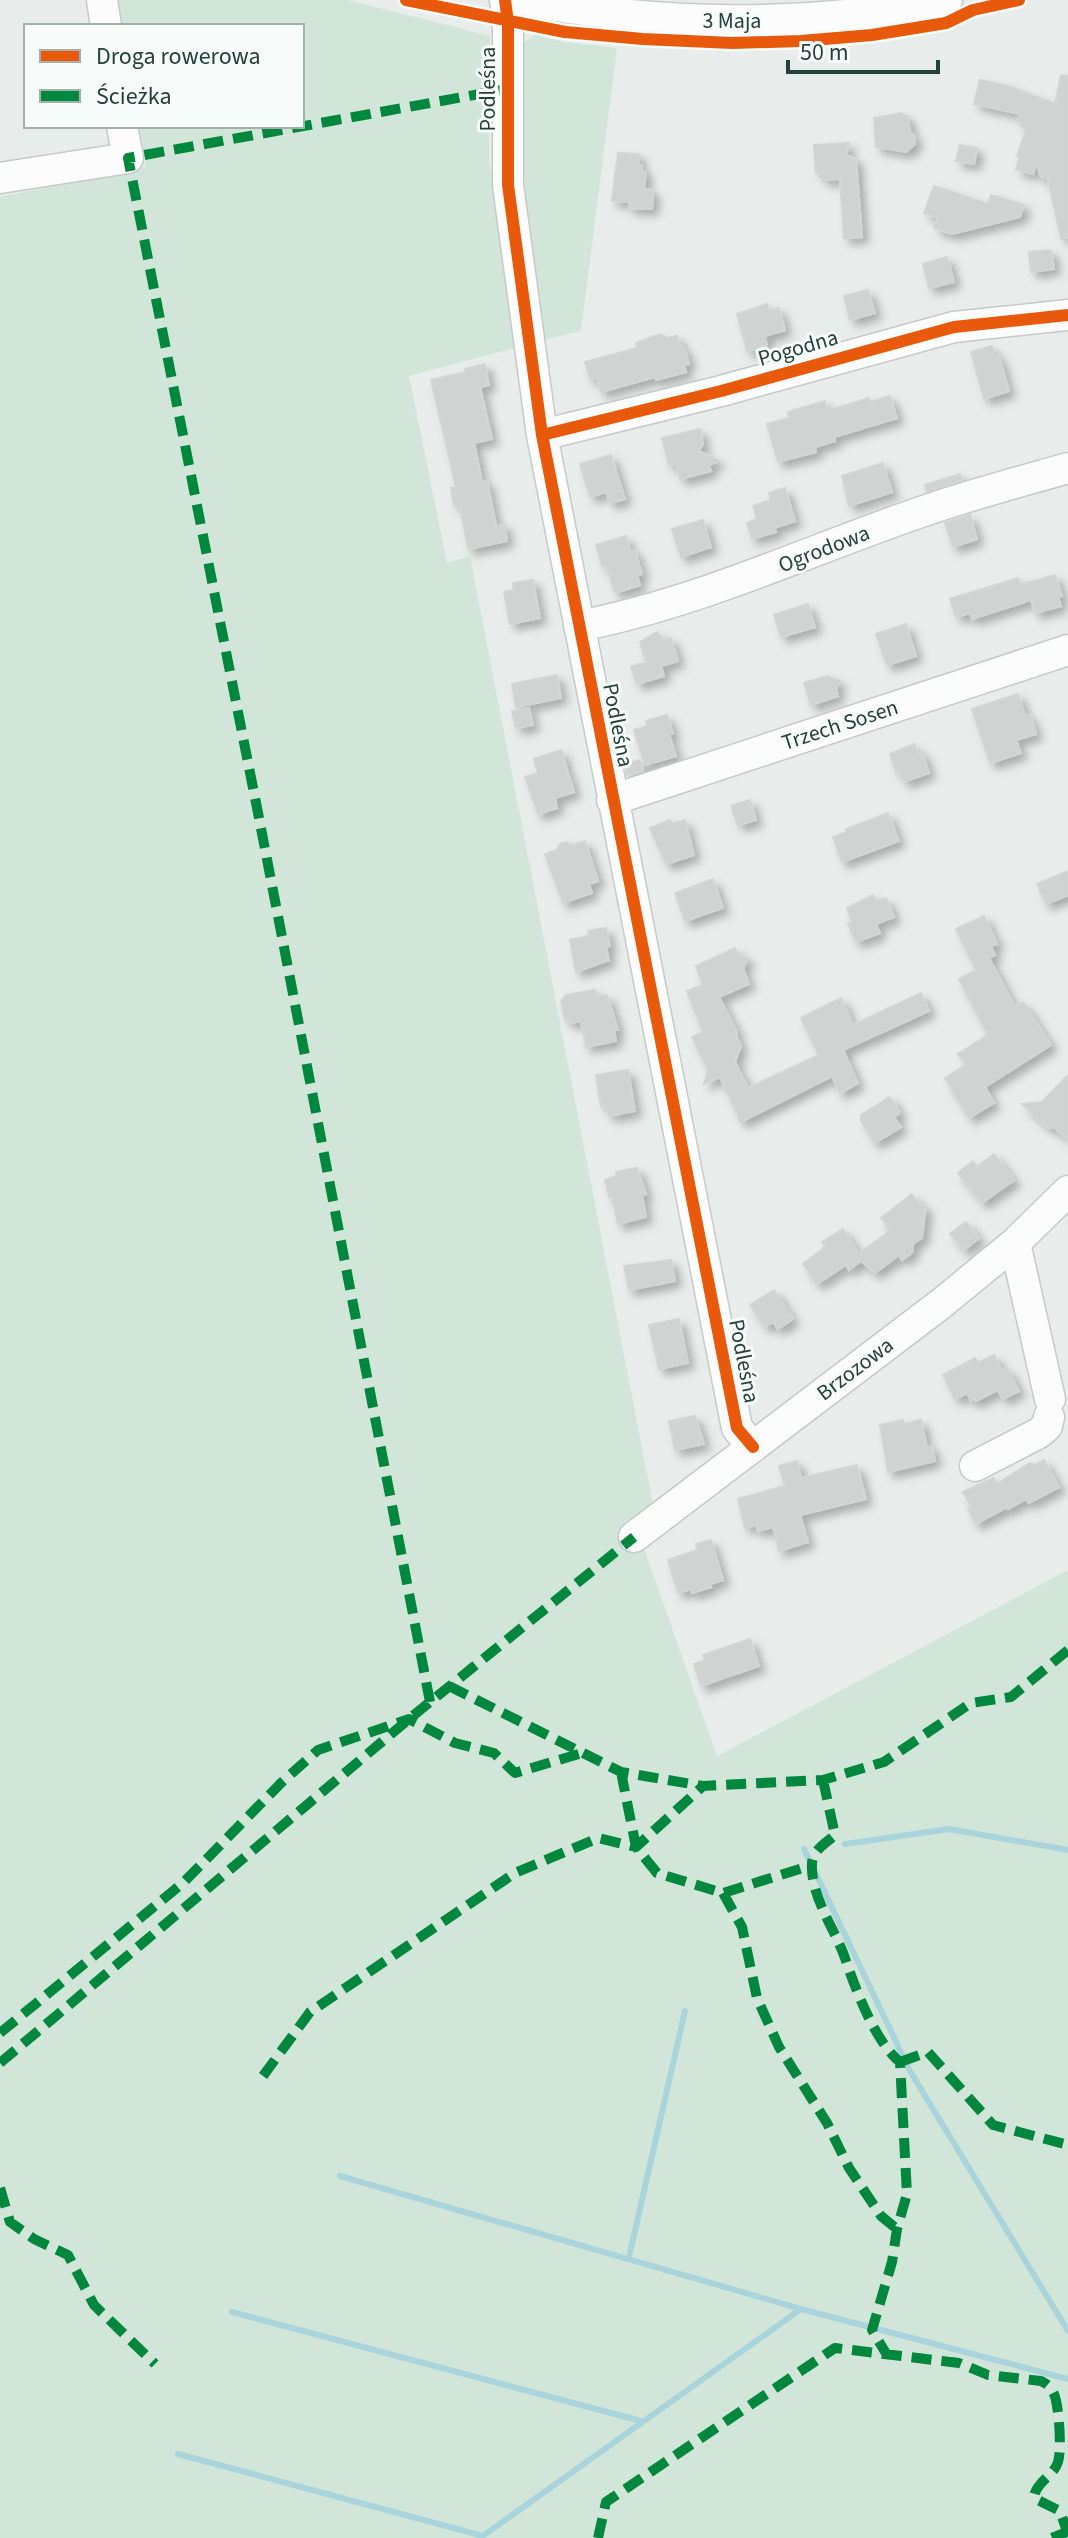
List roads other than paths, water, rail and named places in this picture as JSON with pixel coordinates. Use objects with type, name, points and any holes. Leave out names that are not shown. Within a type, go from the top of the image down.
[{"type":"street","points":[[102,0],[106,24]]},
{"type":"street","name":"Podleśna","points":[[505,0],[508,22],[508,185],[542,435],[737,1428],[753,1447]]},
{"type":"street","name":"3 Maja","points":[[517,0],[592,13],[645,18],[761,21],[868,14],[947,0]]},
{"type":"street","points":[[0,178],[128,158],[122,128]]},
{"type":"street","name":"Pogodna","points":[[542,435],[721,391],[954,327],[1068,315]]},
{"type":"street","name":"Ogrodowa","points":[[579,626],[645,611],[746,578],[921,512],[1068,468]]},
{"type":"street","name":"Trzech Sosen","points":[[612,800],[1068,650]]},
{"type":"street","name":"Brzozowa","points":[[634,1537],[942,1303],[1015,1243],[1068,1191]]},
{"type":"street","points":[[975,1466],[1047,1426],[1049,1408],[1015,1243]]},
{"type":"waterway","points":[[845,1844],[949,1829],[1068,1850]]},
{"type":"waterway","points":[[804,1849],[910,2071],[1068,2331]]},
{"type":"waterway","points":[[629,2257],[685,2011]]},
{"type":"waterway","points":[[340,2176],[801,2309]]},
{"type":"waterway","points":[[480,2538],[801,2309],[1068,2379]]},
{"type":"waterway","points":[[232,2312],[641,2421]]},
{"type":"waterway","points":[[178,2454],[483,2536]]}]
